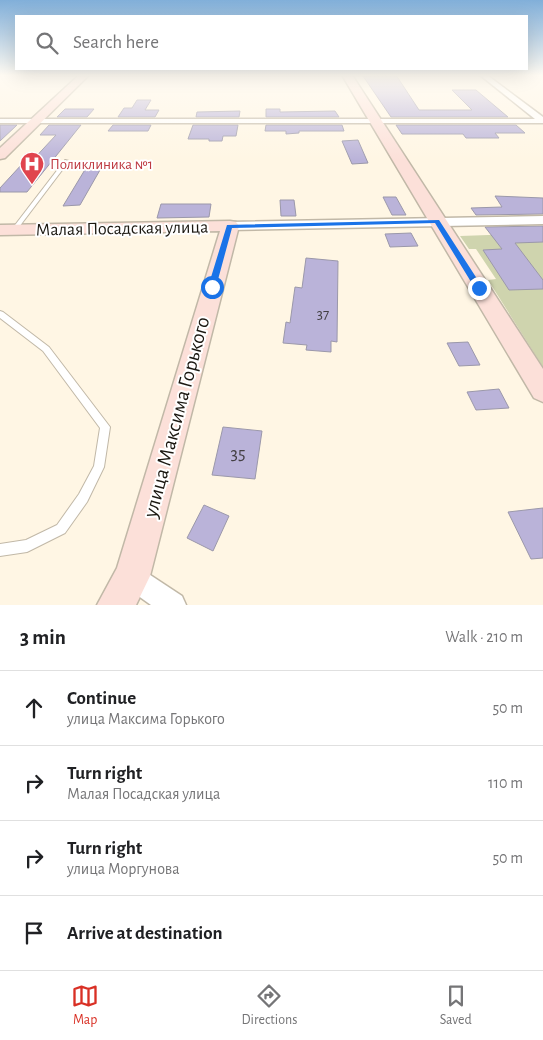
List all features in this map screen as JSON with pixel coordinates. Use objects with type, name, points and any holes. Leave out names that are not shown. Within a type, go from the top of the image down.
[{"type":"main road","points":[[0,155],[53,103]]},
{"type":"main road","points":[[364,103],[543,391]]},
{"type":"main road","name":"Малая Посадская улица","points":[[7,230],[230,226]]},
{"type":"main road","name":"улица Максима Горького","points":[[116,605],[132,576],[230,226]]},
{"type":"street","points":[[520,103],[543,121]]},
{"type":"street","points":[[0,121],[543,121]]},
{"type":"street","name":"Малая Посадская улица","points":[[230,226],[543,220]]},
{"type":"street","points":[[132,576],[173,605]]},
{"type":"lane","points":[[7,230],[67,161]]},
{"type":"lane","points":[[0,314],[46,349],[104,427],[99,467],[83,498],[61,529],[27,546],[0,550]]},
{"type":"green space","points":[[543,233],[543,367],[488,280],[496,279],[476,249],[469,249],[460,236]]},
{"type":"building","points":[[135,103],[149,103],[145,110],[159,110],[155,117],[118,117],[124,108],[132,108]]},
{"type":"building","points":[[382,103],[415,103],[419,110],[472,110],[465,103],[492,103],[508,117],[391,117]]},
{"type":"building","points":[[65,109],[94,109],[87,117],[57,117]]},
{"type":"building","points":[[266,109],[280,109],[280,112],[335,111],[339,117],[266,117]]},
{"type":"building","points":[[240,111],[239,117],[196,117],[197,112]]},
{"type":"building","points":[[0,125],[17,125],[0,141]]},
{"type":"building","points":[[49,125],[81,125],[27,192],[0,192],[0,188],[23,163],[30,163],[56,135],[40,135]]},
{"type":"building","points":[[113,125],[151,125],[148,131],[108,131]]},
{"type":"building","points":[[193,125],[238,125],[236,136],[223,136],[222,141],[209,141],[209,139],[188,139]]},
{"type":"building","points":[[266,125],[342,125],[344,131],[299,131],[299,133],[286,134],[286,131],[265,131]]},
{"type":"building","points":[[396,125],[516,125],[525,133],[495,133],[499,138],[466,138],[463,134],[402,134]]},
{"type":"building","points":[[358,140],[368,163],[352,164],[342,141]]},
{"type":"building","points":[[89,163],[104,163],[80,205],[63,206]]},
{"type":"building","points":[[495,196],[543,198],[543,214],[476,215],[471,208],[502,207]]},
{"type":"building","points":[[383,197],[396,197],[406,215],[392,215]]},
{"type":"building","points":[[280,200],[294,200],[296,216],[281,216]]},
{"type":"building","points":[[161,204],[211,204],[209,217],[157,218]]},
{"type":"building","points":[[543,226],[543,242],[515,243],[543,280],[543,289],[509,290],[483,250],[502,249],[485,227]]},
{"type":"building","points":[[411,233],[418,246],[390,247],[385,234]]},
{"type":"building","points":[[306,258],[338,261],[337,342],[331,341],[331,352],[306,350],[307,345],[283,343],[286,322],[290,323],[295,287],[302,288]]},
{"type":"building","points":[[468,342],[480,365],[459,366],[447,343]]},
{"type":"building","points":[[499,389],[509,408],[476,410],[467,392]]},
{"type":"building","points":[[223,427],[262,431],[255,479],[212,475]]},
{"type":"building","points":[[204,505],[229,516],[213,551],[187,538]]},
{"type":"building","points":[[543,508],[543,558],[531,559],[508,512]]},
{"type":"place","name":"Поликлиника №1","points":[[32,185]]},
{"type":"route","points":[[212,287],[230,226],[437,222],[479,288]]}]
